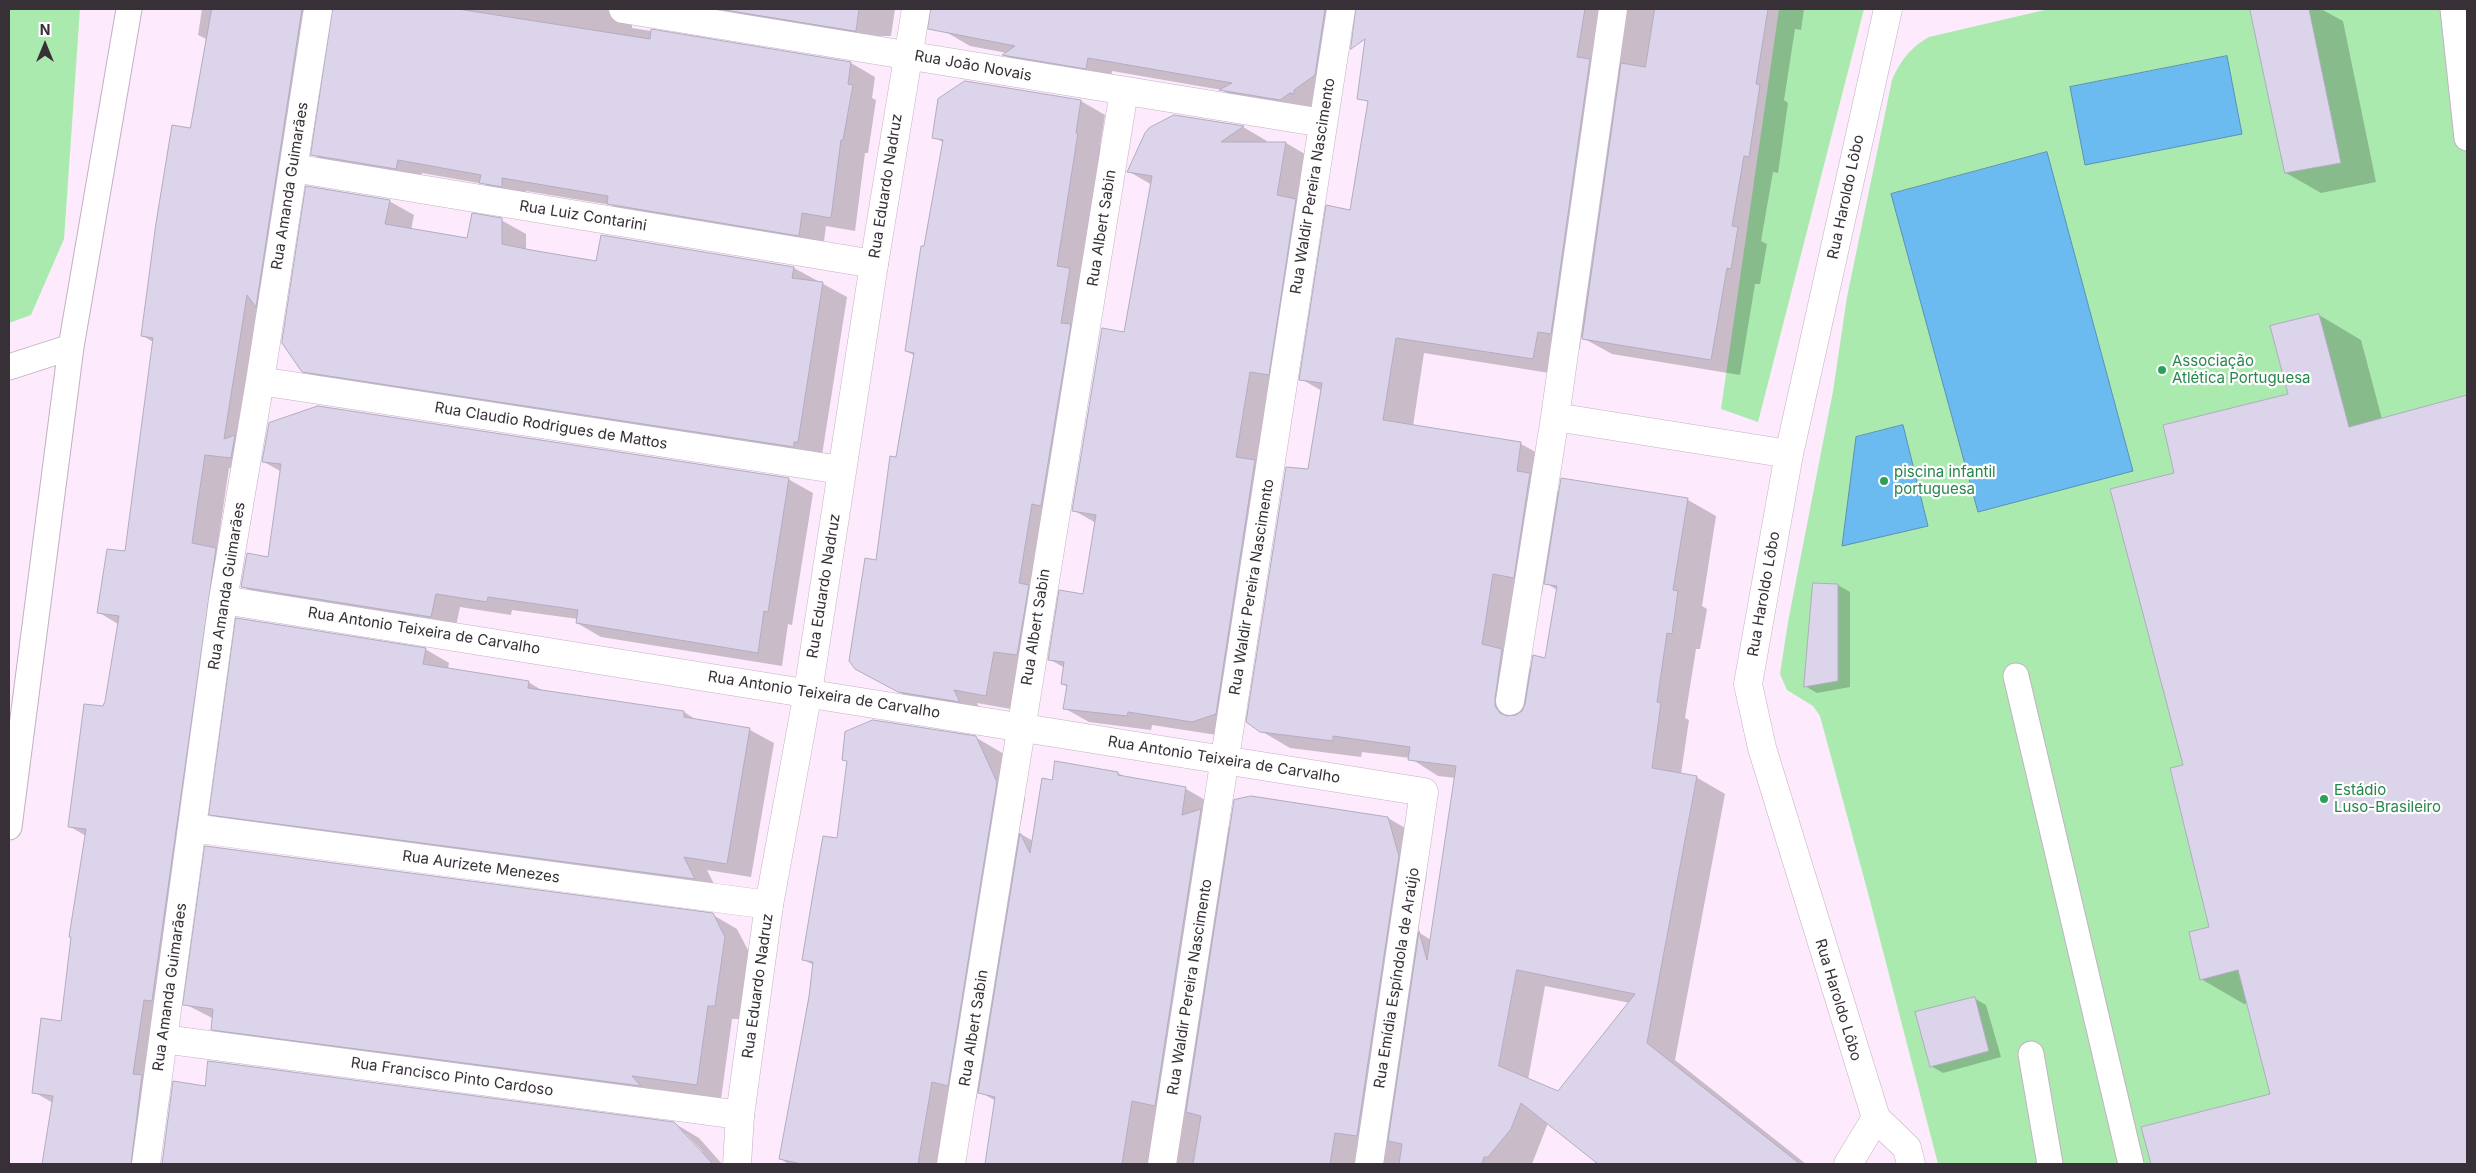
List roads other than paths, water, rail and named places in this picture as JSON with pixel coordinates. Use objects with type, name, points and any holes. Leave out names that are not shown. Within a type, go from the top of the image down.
[{"type":"street","name":"Rua Amanda Guimarães","points":[[146,1164],[223,600],[260,381],[318,9]]},
{"type":"street","name":"Rua João Novais","points":[[623,9],[1323,123]]},
{"type":"street","name":"Rua Eduardo Nadruz","points":[[737,1164],[740,1115],[770,906],[808,692],[841,470],[916,9]]},
{"type":"street","name":"Rua Waldir Pereira Nascimento","points":[[1162,1164],[1341,9]]},
{"type":"street","points":[[1510,701],[1555,418],[1613,9]]},
{"type":"street","name":"Rua Haroldo Lôbo","points":[[1876,1118],[1762,748],[1748,684],[1789,454],[1888,9]]},
{"type":"street","name":"Rua Albert Sabin","points":[[951,1164],[1124,91]]},
{"type":"street","name":"Rua Luiz Contarini","points":[[293,168],[874,264]]},
{"type":"street","name":"Rua Claudio Rodrigues de Mattos","points":[[260,381],[841,470]]},
{"type":"street","points":[[1555,418],[1789,454]]},
{"type":"street","name":"Rua Antonio Teixeira de Carvalho","points":[[223,600],[808,692],[1424,792]]},
{"type":"street","name":"Rua Emídia Espíndola de Araújo","points":[[1369,1164],[1424,792]]},
{"type":"street","name":"Rua Aurizete Menezes","points":[[192,828],[770,906]]},
{"type":"street","name":"Rua Francisco Pinto Cardoso","points":[[163,1038],[740,1115]]},
{"type":"street","points":[[1848,1164],[1876,1118],[1907,1148],[1911,1164]]},
{"type":"lane","points":[[9,827],[71,347],[129,9]]},
{"type":"lane","points":[[2453,9],[2467,138]]},
{"type":"lane","points":[[9,367],[71,347]]},
{"type":"lane","points":[[2016,676],[2131,1164]]},
{"type":"lane","points":[[2031,1054],[2050,1164]]},
{"type":"water","points":[[2227,56],[2242,134],[2085,165],[2070,87]]},
{"type":"water","points":[[2047,152],[2133,471],[1978,512],[1891,194]]},
{"type":"water","name":"piscina infantil portuguesa","points":[[1903,425],[1928,526],[1842,546],[1856,437]]},
{"type":"place","name":"Associação Atlética Portuguesa","points":[[2162,370]]},
{"type":"place","name":"piscina infantil portuguesa","points":[[1884,481]]},
{"type":"place","name":"Estádio Luso-Brasileiro","points":[[2324,799]]}]
